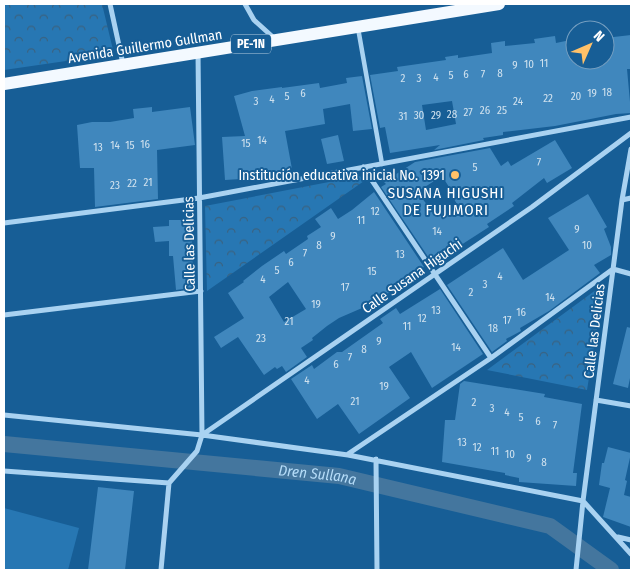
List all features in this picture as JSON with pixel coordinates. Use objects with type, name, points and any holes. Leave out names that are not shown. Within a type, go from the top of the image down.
[{"type":"main road","name":"Avenida Guillermo Gullman","points":[[4,84],[498,4]]},
{"type":"street","points":[[110,4],[124,64]]},
{"type":"street","points":[[245,4],[254,20],[276,40]]},
{"type":"street","points":[[358,27],[382,164]]},
{"type":"street","name":"Calle las Delicias","points":[[170,482],[197,451],[202,435],[198,52]]},
{"type":"street","points":[[4,223],[200,198],[631,116]]},
{"type":"street","name":"Calle Susana Higuchi","points":[[202,435],[532,207],[631,133]]},
{"type":"street","name":"Calle las Delicias","points":[[576,570],[583,500],[622,200],[631,149]]},
{"type":"street","points":[[363,167],[491,358]]},
{"type":"street","points":[[622,200],[631,198]]},
{"type":"street","points":[[348,454],[491,358],[613,269],[631,274]]},
{"type":"street","points":[[4,315],[201,290]]},
{"type":"street","points":[[596,400],[631,406]]},
{"type":"street","points":[[4,415],[202,435],[348,454],[583,500],[618,537],[631,554]]},
{"type":"street","points":[[376,459],[377,570]]},
{"type":"street","points":[[4,471],[170,482],[160,570]]},
{"type":"street","points":[[618,537],[631,540]]},
{"type":"green space","points":[[102,4],[114,54],[4,70],[4,5]]},
{"type":"green space","points":[[360,176],[364,181],[207,291],[205,206]]},
{"type":"green space","points":[[604,284],[587,390],[487,370]]},
{"type":"green space","points":[[4,508],[79,528],[68,570],[4,570]]},
{"type":"building","points":[[631,35],[631,69],[627,69],[631,113],[616,114],[555,126],[503,132],[503,135],[483,138],[484,140],[434,150],[440,145],[390,153],[385,127],[380,128],[370,75],[398,71],[397,67],[446,60],[445,57],[458,55],[458,58],[492,53],[491,43],[505,41],[505,46],[535,43],[534,39],[555,36],[556,43],[565,41],[565,70],[615,70],[615,37]],"holes":[[[452,101],[456,124],[426,130],[422,105]]]},
{"type":"building","points":[[362,76],[372,129],[353,131],[350,104],[323,109],[325,124],[285,131],[292,169],[241,179],[225,180],[222,137],[245,136],[234,96],[252,91],[319,83],[320,88],[347,83],[346,78]]},
{"type":"building","points":[[152,107],[152,112],[190,107],[195,145],[157,150],[158,199],[95,207],[94,168],[80,168],[77,125],[134,118],[133,109]]},
{"type":"building","points":[[338,135],[344,161],[327,164],[321,139]]},
{"type":"building","points":[[555,140],[572,168],[547,183],[544,178],[512,203],[514,206],[487,224],[489,227],[431,261],[381,187],[386,184],[384,182],[415,162],[490,148],[501,166],[508,161],[511,166]],"holes":[[[442,176],[456,198],[454,199],[457,204],[436,216],[417,192]]]},
{"type":"building","points":[[374,192],[424,267],[407,276],[408,278],[393,287],[395,289],[369,305],[339,318],[327,326],[312,338],[313,340],[301,348],[307,357],[286,372],[282,366],[277,369],[275,367],[264,375],[238,337],[221,348],[214,337],[244,318],[228,293],[284,251],[286,254],[308,239],[307,236],[321,227],[315,219],[331,208],[338,219]],"holes":[[[288,282],[306,309],[284,322],[269,297]]]},
{"type":"building","points":[[588,194],[607,227],[604,229],[611,247],[611,255],[594,265],[600,273],[549,311],[520,328],[521,331],[506,339],[507,341],[492,352],[447,285],[503,248],[523,280],[569,250],[548,218]]},
{"type":"building","points":[[169,220],[192,220],[192,258],[196,287],[176,290],[173,256],[169,256],[169,241],[155,242],[153,227],[169,226]]},
{"type":"building","points":[[440,289],[483,354],[432,388],[411,352],[389,367],[410,398],[359,434],[338,404],[317,419],[291,379],[312,365],[314,369],[337,352],[342,352],[383,323],[380,319],[396,308],[400,314]]},
{"type":"building","points":[[627,327],[631,328],[631,373],[628,388],[613,384]]},
{"type":"building","points":[[464,381],[545,394],[544,397],[582,404],[573,473],[577,473],[576,486],[519,482],[519,478],[505,475],[505,473],[442,462],[445,420],[455,420],[460,384]]},
{"type":"building","points":[[608,447],[631,453],[624,495],[631,497],[631,527],[603,517],[610,488],[599,485],[602,463],[604,463]]},
{"type":"building","points":[[98,487],[134,491],[125,570],[88,570]]},
{"type":"waterway","name":"Dren Sullana","points":[[4,444],[339,476],[550,526],[611,570]]},
{"type":"place","name":"Institución educativa inicial No. 1391","points":[[455,175]]},
{"type":"district","name":"SUSANA HIGUSHI DE FUJIMORI","points":[[446,202]]}]
